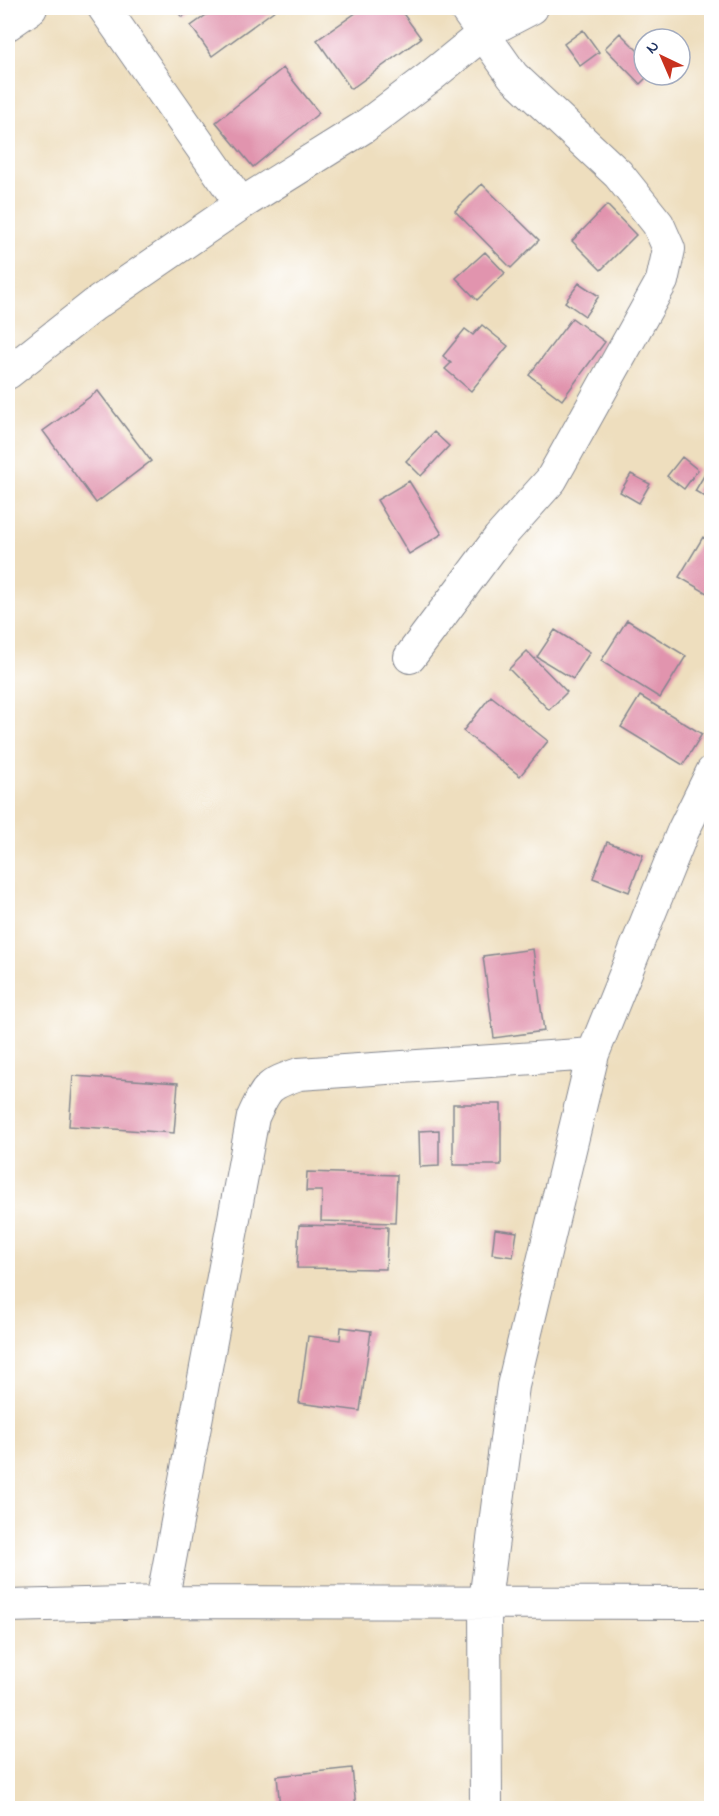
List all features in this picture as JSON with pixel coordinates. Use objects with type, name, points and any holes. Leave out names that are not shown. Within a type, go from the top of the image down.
[{"type":"street","points":[[8,24],[32,8]]},
{"type":"street","points":[[104,8],[241,204]]},
{"type":"street","points":[[410,657],[500,538],[551,480],[662,281],[669,249],[658,224],[618,174],[513,76],[465,8]]},
{"type":"street","points":[[8,373],[94,305],[241,204],[364,127],[484,33],[532,8]]},
{"type":"street","points":[[486,1809],[485,1601],[513,1386],[592,1054],[682,831],[711,772]]},
{"type":"street","points":[[162,1602],[253,1117],[264,1092],[277,1082],[299,1074],[592,1054]]},
{"type":"street","points":[[8,1605],[485,1601],[711,1603]]},
{"type":"building","points":[[174,8],[194,8],[182,17]]},
{"type":"building","points":[[216,8],[273,8],[275,10],[212,56],[191,26]]},
{"type":"building","points":[[363,8],[399,8],[421,38],[351,89],[317,40]]},
{"type":"building","points":[[583,30],[599,52],[580,66],[564,44]]},
{"type":"building","points":[[620,33],[632,45],[632,76],[605,48]]},
{"type":"building","points":[[283,68],[319,113],[253,167],[216,122]]},
{"type":"building","points":[[482,184],[539,240],[511,268],[455,211]]},
{"type":"building","points":[[607,205],[636,235],[601,270],[572,241]]},
{"type":"building","points":[[485,252],[505,273],[477,300],[456,278]]},
{"type":"building","points":[[579,283],[599,296],[585,316],[565,302]]},
{"type":"building","points":[[572,318],[605,342],[562,400],[529,375]]},
{"type":"building","points":[[482,325],[508,346],[471,391],[445,369],[451,363],[443,356],[465,329],[473,335]]},
{"type":"building","points":[[98,391],[151,461],[96,503],[43,431]]},
{"type":"building","points":[[434,432],[449,446],[421,476],[406,461]]},
{"type":"building","points":[[682,457],[698,470],[684,489],[667,476]]},
{"type":"building","points":[[712,462],[712,499],[711,500],[695,491]]},
{"type":"building","points":[[631,474],[650,484],[639,503],[620,492]]},
{"type":"building","points":[[409,481],[442,534],[409,554],[377,500]]},
{"type":"building","points":[[703,537],[712,543],[712,596],[679,577]]},
{"type":"building","points":[[627,620],[686,656],[660,698],[601,661]]},
{"type":"building","points":[[555,630],[590,652],[573,679],[537,657]]},
{"type":"building","points":[[527,651],[567,692],[549,710],[509,669]]},
{"type":"building","points":[[491,696],[548,741],[520,776],[463,731]]},
{"type":"building","points":[[640,696],[702,734],[683,765],[621,727]]},
{"type":"building","points":[[607,842],[643,855],[629,892],[593,878]]},
{"type":"building","points":[[533,949],[544,1031],[494,1038],[483,956]]},
{"type":"building","points":[[73,1076],[178,1083],[174,1133],[69,1126]]},
{"type":"building","points":[[453,1104],[501,1104],[501,1165],[453,1165]]},
{"type":"building","points":[[439,1130],[439,1166],[420,1167],[419,1131]]},
{"type":"building","points":[[307,1172],[397,1175],[395,1223],[321,1221],[322,1191],[306,1191]]},
{"type":"building","points":[[299,1225],[388,1227],[386,1269],[297,1268]]},
{"type":"building","points":[[495,1229],[517,1232],[513,1257],[492,1254]]},
{"type":"building","points":[[341,1327],[371,1331],[360,1411],[299,1403],[308,1336],[340,1340]]},
{"type":"building","points":[[352,1768],[356,1808],[280,1808],[277,1776]]}]
